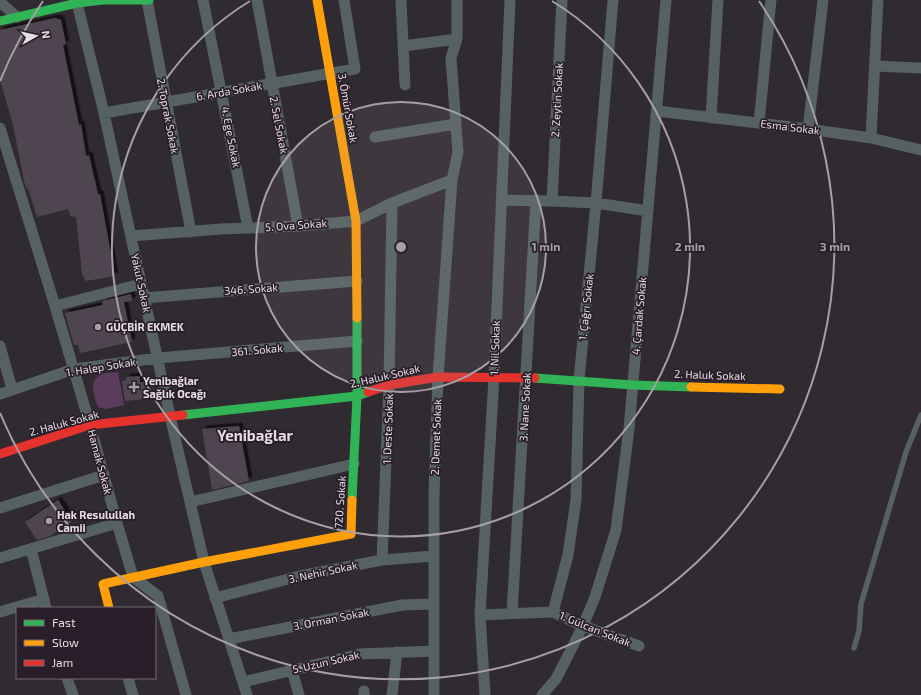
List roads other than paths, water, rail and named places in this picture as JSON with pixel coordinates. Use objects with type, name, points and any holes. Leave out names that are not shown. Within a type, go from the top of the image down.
[{"type":"street","points":[[0,21],[78,1],[148,0]]},
{"type":"street","name":"2. Toprak Sokak","points":[[148,0],[165,102],[190,232]]},
{"type":"street","name":"4. Ege Sokak","points":[[203,0],[248,228]]},
{"type":"street","name":"2. Sel Sokak","points":[[257,0],[298,226]]},
{"type":"street","name":"3. Ömür Sokak","points":[[317,0],[356,221]]},
{"type":"street","name":"6. Arda Sokak","points":[[104,113],[355,69],[344,0]]},
{"type":"street","points":[[401,0],[405,85]]},
{"type":"street","name":"2. Demet Sokak","points":[[434,695],[434,494],[438,377],[452,180],[458,152],[451,58],[457,39],[457,0]]},
{"type":"street","name":"1. Nil Sokak","points":[[484,695],[480,615],[494,376],[510,0]]},
{"type":"street","name":"2. Zeytin Sokak","points":[[552,201],[562,0]]},
{"type":"street","name":"1. Çağrı Sokak","points":[[553,612],[568,555],[576,500],[579,380],[613,0]]},
{"type":"street","name":"4. Çardak Sokak","points":[[542,695],[556,679],[583,626],[595,597],[616,530],[629,429],[666,0]]},
{"type":"street","points":[[711,118],[718,0]]},
{"type":"street","points":[[759,123],[771,0]]},
{"type":"street","points":[[808,129],[823,0]]},
{"type":"street","points":[[871,138],[876,66],[878,0]]},
{"type":"street","name":"Yakut Sokak","points":[[78,1],[204,562],[247,695]]},
{"type":"street","points":[[0,2],[18,17]]},
{"type":"street","points":[[403,46],[457,39]]},
{"type":"street","points":[[876,66],[921,68]]},
{"type":"street","name":"Esma Sokak","points":[[657,111],[871,138],[921,150]]},
{"type":"street","points":[[375,137],[456,124]]},
{"type":"street","name":"Hamak Sokak","points":[[0,128],[74,369],[133,577]]},
{"type":"street","name":"5. Ova Sokak","points":[[131,236],[356,221],[392,203],[452,180]]},
{"type":"street","points":[[501,200],[596,203],[648,211]]},
{"type":"street","name":"3. Nane Sokak","points":[[512,613],[536,200]]},
{"type":"street","name":"1. Deste Sokak","points":[[382,560],[389,385],[392,203]]},
{"type":"street","name":"720. Sokak","points":[[109,607],[103,584],[204,562],[351,534],[357,341],[356,221]]},
{"type":"street","name":"346. Sokak","points":[[144,298],[357,281]]},
{"type":"street","points":[[55,306],[141,284]]},
{"type":"street","name":"361. Sokak","points":[[158,358],[357,341]]},
{"type":"street","points":[[0,346],[12,389]]},
{"type":"street","name":"1. Halep Sokak","points":[[0,394],[74,369],[158,358]]},
{"type":"street","name":"2. Haluk Sokak","points":[[0,454],[90,426],[356,396],[389,385],[438,377],[526,377],[633,385],[780,389]]},
{"type":"street","points":[[190,502],[354,464]]},
{"type":"street","points":[[0,508],[104,475]]},
{"type":"street","points":[[0,558],[117,523]]},
{"type":"street","points":[[28,607],[45,604],[31,549]]},
{"type":"street","name":"3. Nehir Sokak","points":[[215,598],[300,576],[382,560],[434,556]]},
{"type":"street","points":[[133,577],[158,596],[186,695]]},
{"type":"street","name":"3. Orman Sokak","points":[[228,639],[402,605],[434,604]]},
{"type":"street","points":[[0,612],[16,609]]},
{"type":"street","name":"1. Gülcan Sokak","points":[[480,615],[553,612],[583,626],[639,646]]},
{"type":"street","name":"5. Uzun Sokak","points":[[243,682],[360,654],[434,651]]},
{"type":"street","points":[[392,695],[397,652]]},
{"type":"street","points":[[292,670],[299,695]]},
{"type":"street","points":[[68,679],[73,695]]},
{"type":"street","points":[[128,679],[133,695]]},
{"type":"lane","points":[[854,648],[859,631],[861,604],[906,452],[921,415]]},
{"type":"place","name":"GÜÇBİR EKMEK","points":[[98,327]]},
{"type":"place","name":"Yenibağlar Sağlık Ocağı","points":[[134,387]]},
{"type":"place","name":"Hak Resulullah Camii","points":[[49,521]]},
{"type":"district","name":"Yenibağlar","points":[[255,436]]}]
